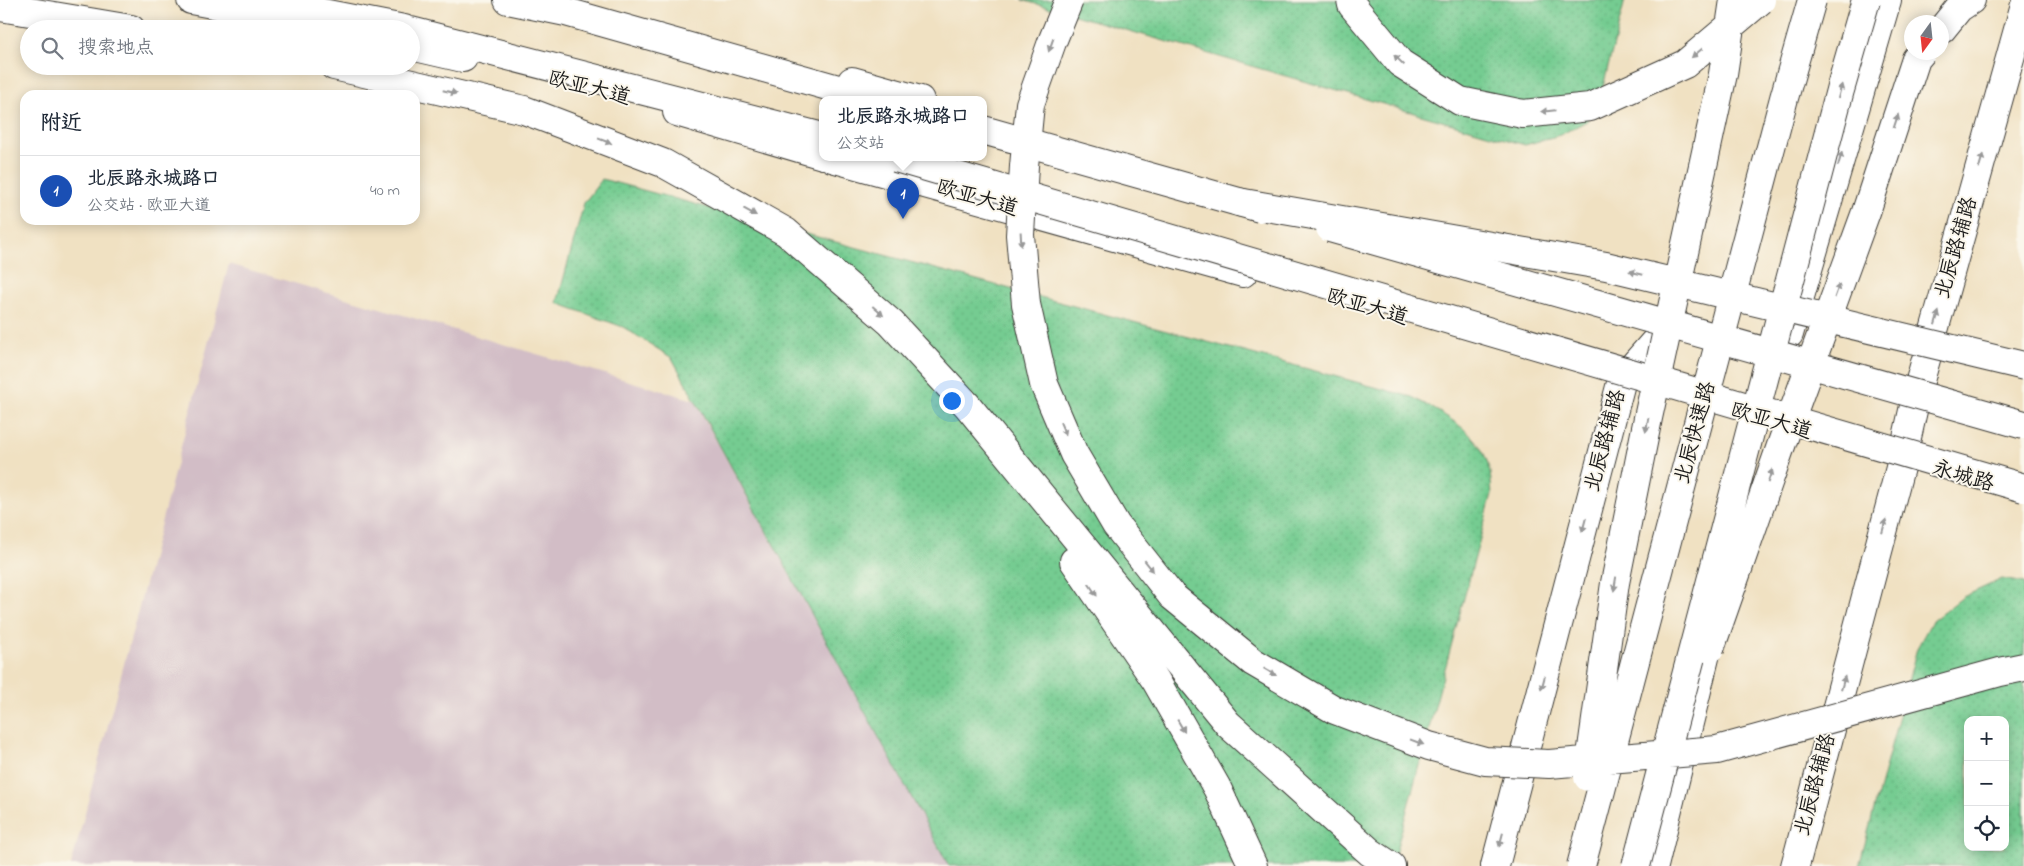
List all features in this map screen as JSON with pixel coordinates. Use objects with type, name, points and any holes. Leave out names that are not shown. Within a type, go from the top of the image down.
[{"type":"main road","points":[[190,0],[294,20]]},
{"type":"main road","points":[[256,0],[358,20]]},
{"type":"main road","points":[[508,0],[566,12],[863,96]]},
{"type":"main road","points":[[555,0],[905,96]]},
{"type":"main road","points":[[1069,0],[1030,104],[1024,166],[1020,235],[1026,304],[1044,384],[1074,454],[1116,525],[1172,596],[1253,662],[1335,710],[1429,746],[1485,761],[1549,764],[1717,750],[2024,667]]},
{"type":"main road","points":[[1351,0],[1352,5],[1400,63],[1460,101],[1523,114],[1590,107],[1685,64],[1761,0]]},
{"type":"main road","points":[[1576,866],[1615,583],[1650,408],[1723,74],[1736,0]]},
{"type":"main road","name":"北辰路辅路","points":[[1495,866],[1622,379],[1674,320],[1694,240],[1736,0]]},
{"type":"main road","points":[[1571,866],[1804,0]]},
{"type":"main road","name":"北辰快速路","points":[[1581,866],[1784,98],[1812,0]]},
{"type":"main road","points":[[1643,862],[1840,90],[1866,0]]},
{"type":"main road","points":[[1643,862],[1763,420],[1887,0]]},
{"type":"main road","points":[[1949,21],[1960,8],[1971,0]]},
{"type":"main road","points":[[0,7],[77,20]]},
{"type":"main road","name":"北辰路辅路","points":[[1795,866],[1902,460],[1918,388],[2024,8]]},
{"type":"main road","points":[[420,33],[819,136]]},
{"type":"main road","name":"欧亚大道","points":[[420,48],[613,94],[819,154]]},
{"type":"main road","points":[[1643,862],[1782,440],[1866,212],[1916,60]]},
{"type":"main road","points":[[373,75],[524,110],[662,163],[786,232],[891,323],[966,405],[1228,724],[1370,852],[1391,866]]},
{"type":"main road","points":[[987,119],[1674,320],[1716,330],[1784,351],[2024,418]]},
{"type":"main road","points":[[987,131],[2024,425]]},
{"type":"main road","name":"欧亚大道","points":[[843,161],[1622,379],[1902,460]]},
{"type":"main road","points":[[906,161],[2024,488]]},
{"type":"main road","points":[[1238,202],[1606,266],[2024,366]]},
{"type":"main road","points":[[966,405],[1156,681],[1217,788],[1253,866]]},
{"type":"main road","name":"永城路","points":[[1902,460],[2024,495]]},
{"type":"shaded area","points":[[229,264],[694,400],[949,866],[71,866]]},
{"type":"green space","points":[[1022,0],[1625,0],[1603,87],[1587,121],[1560,135],[1525,145]]},
{"type":"green space","points":[[602,179],[1412,397],[1446,416],[1467,432],[1476,441],[1488,464],[1492,494],[1392,866],[949,866],[672,358],[623,327],[557,303],[584,203]]},
{"type":"green space","points":[[2002,579],[2024,583],[2024,866],[1859,866],[1917,648],[1932,621],[1963,597]]},
{"type":"place","name":"北辰路永城路口","points":[[903,219]]}]
